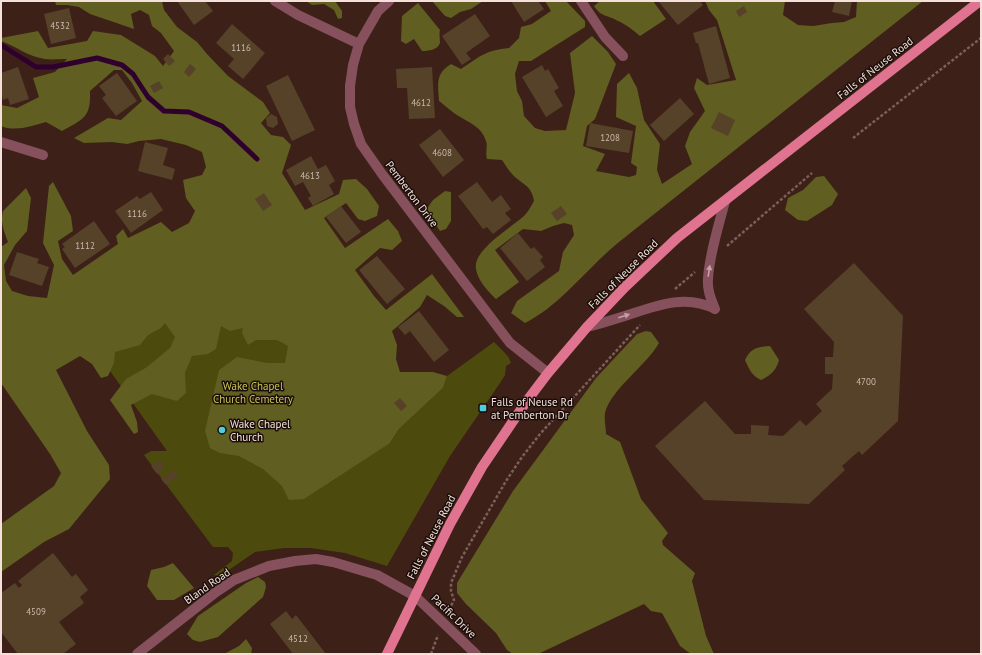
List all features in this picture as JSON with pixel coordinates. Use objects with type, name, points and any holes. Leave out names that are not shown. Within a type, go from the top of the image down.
[{"type":"main road","name":"Falls of Neuse Road","points":[[387,654],[450,524],[482,467],[509,426],[548,373],[587,328],[667,247],[980,1]]},
{"type":"street","points":[[275,1],[298,15],[359,44]]},
{"type":"street","name":"Pemberton Drive","points":[[389,1],[378,11],[359,44],[354,65],[350,86],[352,112],[354,124],[361,144],[510,343],[548,373]]},
{"type":"street","points":[[581,1],[605,37],[623,56]]},
{"type":"street","points":[[1,142],[43,155]]},
{"type":"street","points":[[587,328],[673,302],[693,302],[706,304],[715,309],[710,295],[708,280],[711,257],[725,201]]},
{"type":"street","name":"Bland Road","points":[[137,654],[216,592],[234,580],[268,566],[316,559],[333,562],[376,575],[416,596]]},
{"type":"street","name":"Pacific Drive","points":[[416,596],[476,654]]},
{"type":"path","points":[[854,138],[981,38]]},
{"type":"path","points":[[724,248],[812,173]]},
{"type":"path","points":[[669,294],[698,268]]},
{"type":"path","points":[[454,600],[451,591],[451,583],[462,557],[522,457],[540,434],[644,320]]},
{"type":"green space","points":[[55,1],[162,1],[164,10],[177,27],[197,42],[228,76],[263,102],[270,113],[261,123],[271,135],[283,137],[291,145],[282,173],[305,210],[339,194],[343,180],[356,179],[367,189],[379,206],[377,216],[365,221],[358,219],[346,203],[324,218],[345,248],[388,219],[398,231],[402,241],[392,250],[380,248],[355,270],[386,310],[432,274],[464,317],[457,317],[427,295],[420,307],[392,331],[397,345],[396,359],[400,372],[433,372],[447,376],[443,388],[399,429],[390,443],[304,499],[289,500],[282,486],[263,469],[239,456],[220,453],[210,448],[205,431],[219,370],[237,357],[267,363],[285,363],[288,346],[277,340],[256,340],[248,345],[242,333],[243,328],[230,331],[221,326],[216,349],[208,354],[192,356],[185,373],[186,393],[177,401],[152,394],[131,405],[137,422],[138,432],[134,434],[110,400],[126,379],[147,367],[170,348],[175,337],[165,323],[161,328],[148,335],[140,345],[115,352],[114,363],[108,376],[101,378],[92,364],[80,356],[56,370],[87,431],[109,465],[110,479],[69,529],[44,542],[1,572],[1,524],[54,486],[61,473],[50,454],[1,383],[1,247],[8,242],[2,223],[3,211],[26,188],[31,198],[27,231],[15,245],[4,265],[6,281],[12,291],[28,296],[47,298],[54,265],[43,243],[49,186],[53,182],[71,216],[73,231],[58,241],[62,259],[73,275],[118,244],[116,236],[123,229],[128,238],[161,222],[172,232],[189,223],[195,211],[186,198],[183,180],[202,175],[206,167],[202,152],[186,145],[161,139],[139,141],[127,144],[112,142],[84,143],[74,138],[108,118],[121,120],[142,101],[132,83],[122,70],[114,70],[90,91],[89,107],[84,117],[62,131],[46,122],[29,127],[18,128],[6,128],[1,126],[1,105],[17,108],[39,97],[33,78],[55,72],[67,59],[39,58],[1,41],[1,38],[38,31],[48,48],[87,41],[93,31],[121,35],[155,56],[163,66],[174,51],[161,33],[152,26],[149,15],[140,10],[131,14],[134,29],[90,14],[79,7],[56,5]]},
{"type":"green space","points":[[306,1],[335,1],[342,11],[342,18],[338,19],[334,10],[324,4],[312,5]]},
{"type":"green space","points":[[432,1],[483,1],[471,9],[460,12],[451,18],[445,16]]},
{"type":"green space","points":[[545,1],[566,1],[585,21],[585,27],[531,61],[519,61],[515,74],[517,91],[522,101],[524,116],[535,128],[545,131],[566,130],[575,93],[570,53],[592,36],[608,52],[616,64],[595,119],[587,126],[583,146],[605,154],[596,171],[629,177],[636,175],[637,167],[631,163],[636,126],[616,117],[617,84],[629,73],[637,88],[644,120],[660,144],[657,170],[662,184],[692,164],[685,146],[690,132],[705,111],[694,88],[697,78],[707,85],[736,80],[717,20],[709,10],[705,1],[785,1],[783,15],[798,25],[813,26],[844,22],[856,17],[857,1],[923,1],[619,242],[551,306],[525,323],[511,313],[517,301],[559,271],[563,252],[574,235],[572,225],[564,223],[541,231],[523,229],[495,250],[519,282],[496,299],[490,293],[479,278],[476,269],[476,262],[486,247],[525,214],[534,201],[533,196],[529,188],[512,174],[502,160],[487,159],[487,143],[482,133],[476,127],[439,101],[438,84],[442,72],[451,64],[461,69],[488,52],[509,48],[519,38],[521,27],[532,24],[551,11]]},
{"type":"green space","points":[[600,1],[653,1],[666,19],[640,36],[624,24],[599,12],[594,6]]},
{"type":"green space","points":[[418,3],[440,30],[440,43],[432,50],[422,51],[414,39],[406,44],[401,41],[402,16]]},
{"type":"green space","points":[[824,176],[838,194],[832,205],[807,221],[798,220],[785,210],[788,198],[803,190],[816,177]]},
{"type":"green space","points":[[445,191],[451,192],[451,221],[446,229],[440,231],[426,210],[433,200]]},
{"type":"green space","name":"Wake Chapel Church Cemetery","points":[[252,214],[390,443],[399,429],[443,388],[447,376],[494,342],[505,353],[511,363],[506,366],[505,375],[502,380],[450,456],[387,566],[345,553],[311,548],[284,548],[255,552],[220,576],[214,575],[232,561],[233,553],[228,547],[213,547],[144,455],[151,451],[167,451],[83,333]]},
{"type":"green space","points":[[646,331],[651,332],[659,343],[653,352],[614,395],[605,413],[606,434],[620,442],[641,499],[668,533],[662,541],[663,545],[695,573],[692,581],[706,636],[714,654],[691,654],[680,646],[662,613],[651,611],[644,604],[538,654],[513,654],[507,650],[496,633],[466,604],[457,593],[457,583],[513,491],[596,378],[637,334]]},
{"type":"green space","points":[[770,346],[779,360],[773,372],[761,380],[749,369],[745,360],[755,349]]},
{"type":"green space","points":[[173,563],[194,588],[174,600],[157,600],[147,586],[151,570]]},
{"type":"green space","points":[[258,577],[265,582],[266,587],[263,597],[218,637],[200,642],[193,640],[187,634],[198,616],[246,583]]},
{"type":"green space","points":[[246,639],[252,648],[251,654],[224,654],[239,646]]},
{"type":"building","points":[[177,1],[205,1],[213,11],[194,25]]},
{"type":"building","points":[[511,1],[538,1],[544,9],[524,22]]},
{"type":"building","points":[[658,1],[700,1],[703,5],[678,25]]},
{"type":"building","points":[[835,1],[852,1],[849,16],[832,12]]},
{"type":"building","points":[[744,6],[747,12],[739,17],[736,11]]},
{"type":"building","points":[[69,8],[76,38],[51,44],[44,14]]},
{"type":"building","points":[[475,14],[490,36],[466,53],[471,59],[462,65],[442,36]]},
{"type":"building","points":[[232,24],[265,53],[243,79],[228,66],[234,59],[216,43]]},
{"type":"building","points":[[716,26],[730,78],[709,84],[698,43],[696,43],[693,33]]},
{"type":"building","points":[[168,54],[175,61],[169,66],[163,59]]},
{"type":"building","points":[[190,64],[196,69],[189,77],[184,72]]},
{"type":"building","points":[[542,65],[545,71],[548,69],[559,88],[554,91],[563,106],[546,117],[522,77]]},
{"type":"building","points":[[18,67],[29,99],[10,105],[8,98],[3,100],[1,93],[1,73]]},
{"type":"building","points":[[432,67],[435,118],[409,119],[407,88],[397,88],[396,69]]},
{"type":"building","points":[[117,73],[137,101],[116,116],[102,98],[106,95],[99,86]]},
{"type":"building","points":[[288,75],[315,130],[292,141],[266,86]]},
{"type":"building","points":[[159,81],[163,88],[154,93],[150,86]]},
{"type":"building","points":[[680,98],[694,114],[664,141],[650,125]]},
{"type":"building","points":[[719,112],[735,120],[728,136],[711,128]]},
{"type":"building","points":[[271,114],[277,117],[278,124],[273,128],[267,126],[266,118]]},
{"type":"building","points":[[590,123],[633,131],[629,153],[586,146]]},
{"type":"building","points":[[440,129],[464,160],[443,177],[419,145]]},
{"type":"building","points":[[145,142],[168,148],[163,165],[175,169],[172,180],[138,171]]},
{"type":"building","points":[[311,156],[318,169],[326,165],[335,181],[329,185],[334,194],[313,206],[308,198],[311,196],[303,182],[295,186],[286,170]]},
{"type":"building","points":[[477,182],[492,202],[501,195],[511,209],[505,213],[511,220],[493,234],[487,227],[483,229],[458,196]]},
{"type":"building","points":[[151,192],[163,210],[131,233],[115,211],[137,196],[140,199]]},
{"type":"building","points":[[264,193],[272,205],[263,211],[255,199]]},
{"type":"building","points":[[341,206],[361,232],[346,243],[326,217]]},
{"type":"building","points":[[561,206],[567,214],[557,221],[551,213]]},
{"type":"building","points":[[94,221],[110,244],[75,268],[62,249],[65,247],[62,244]]},
{"type":"building","points":[[518,233],[531,249],[534,247],[543,257],[540,260],[545,267],[527,281],[500,248]]},
{"type":"building","points":[[17,252],[39,259],[37,263],[49,267],[42,286],[9,275]]},
{"type":"building","points":[[377,256],[405,289],[387,304],[359,270]]},
{"type":"building","points":[[854,263],[903,316],[898,421],[862,455],[859,451],[842,466],[845,470],[809,504],[704,500],[655,446],[705,401],[735,434],[751,434],[751,425],[769,426],[768,435],[783,436],[800,420],[806,426],[822,411],[816,404],[832,389],[833,374],[825,374],[825,357],[833,357],[834,342],[804,309]]},
{"type":"building","points":[[419,311],[449,350],[434,362],[410,331],[405,335],[398,327]]},
{"type":"building","points":[[400,398],[407,406],[401,411],[394,403]]},
{"type":"building","points":[[160,460],[165,468],[157,474],[151,466]]},
{"type":"building","points":[[174,470],[178,476],[166,485],[161,479]]},
{"type":"building","points":[[53,553],[72,577],[76,574],[88,590],[80,597],[84,603],[59,622],[76,644],[63,654],[18,654],[1,632],[1,593],[15,583],[19,588],[22,585],[18,581]]},
{"type":"building","points":[[286,611],[292,619],[296,615],[326,654],[293,654],[270,624]]},
{"type":"waterway","points":[[1,45],[36,67],[53,67],[97,58],[122,65],[133,74],[148,97],[164,111],[189,112],[222,126],[257,159]]},
{"type":"place","name":"Falls of Neuse Rd at Pemberton Dr","points":[[483,408]]},
{"type":"place","name":"Wake Chapel Church","points":[[222,430]]}]
